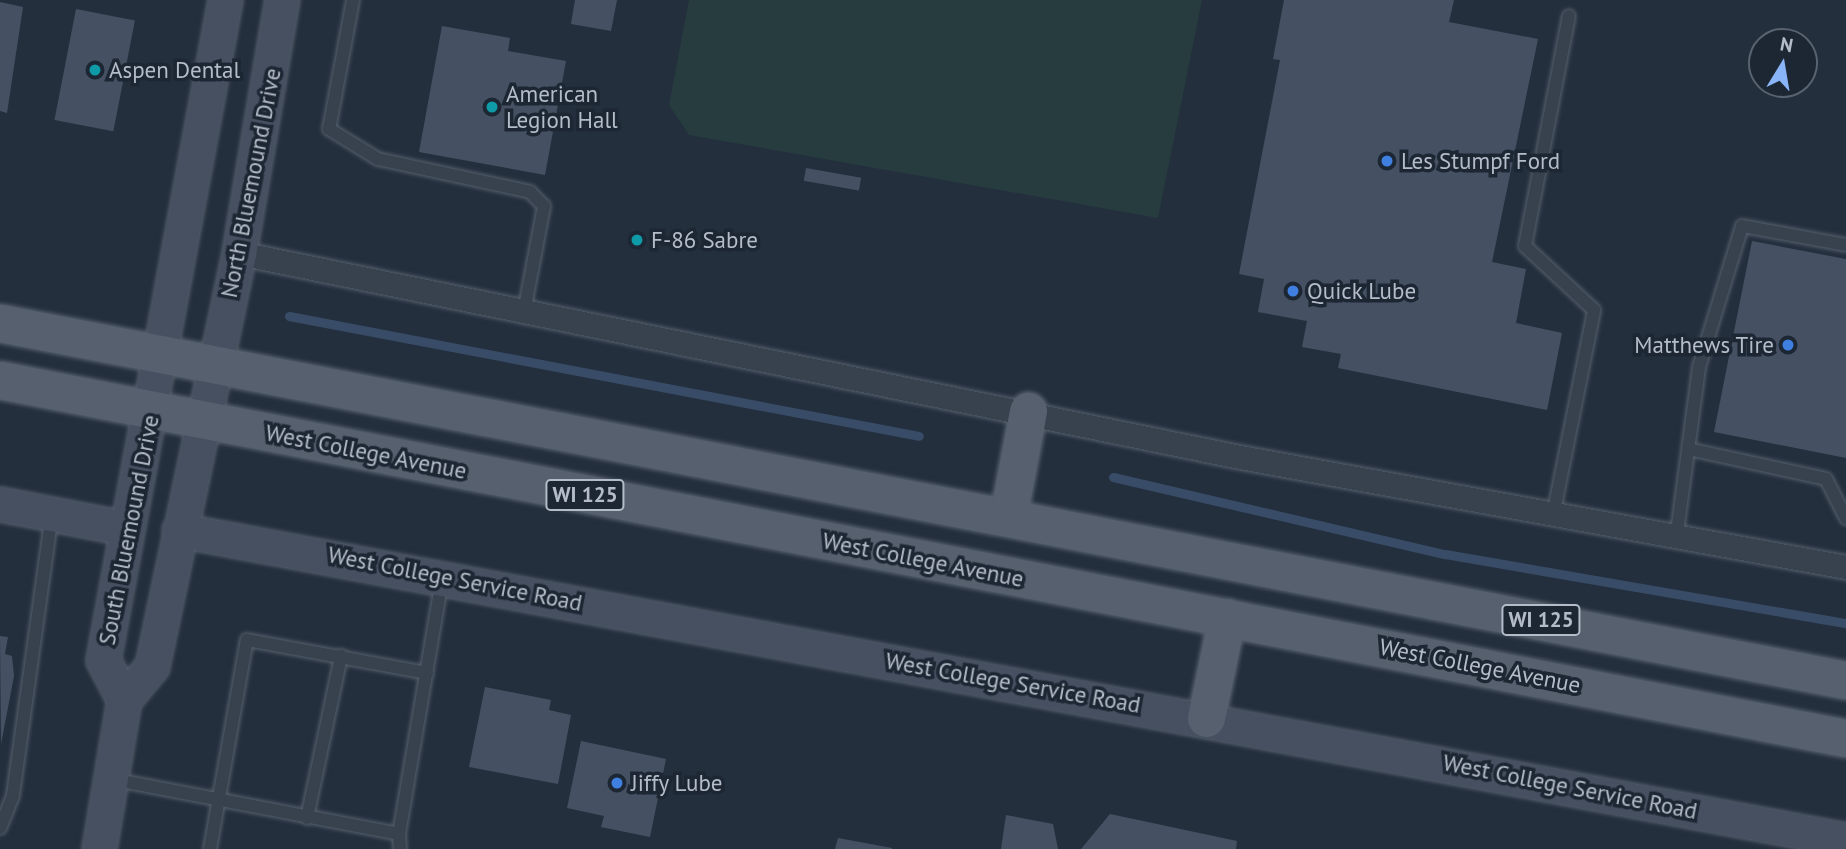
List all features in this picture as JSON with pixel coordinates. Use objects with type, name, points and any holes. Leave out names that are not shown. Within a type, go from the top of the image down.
[{"type":"main road","name":"WI 125","points":[[0,323],[1846,680]]},
{"type":"main road","name":"West College Avenue","points":[[0,380],[1846,738]]},
{"type":"main road","points":[[1008,517],[1028,411]]},
{"type":"main road","points":[[1206,718],[1227,617]]},
{"type":"street","points":[[164,355],[225,0]]},
{"type":"street","name":"North Bluemound Drive","points":[[215,366],[239,253],[276,9]]},
{"type":"street","points":[[239,253],[1553,516],[1676,540],[1846,567]]},
{"type":"street","name":"South Bluemound Drive","points":[[124,700],[103,660],[125,528],[164,355]]},
{"type":"street","points":[[99,849],[124,700],[152,666],[215,366]]},
{"type":"street","points":[[0,504],[125,528]]},
{"type":"street","name":"West College Service Road","points":[[179,530],[1206,718],[1846,840]]},
{"type":"lane","points":[[353,0],[330,129],[378,159],[530,192],[544,206],[524,312]]},
{"type":"lane","points":[[1553,516],[1594,310],[1525,246],[1569,16]]},
{"type":"lane","points":[[1676,540],[1693,450],[1699,367],[1742,226],[1846,245]]},
{"type":"lane","points":[[1693,450],[1826,480],[1846,517]]},
{"type":"lane","points":[[0,828],[13,795],[53,514]]},
{"type":"lane","points":[[400,849],[399,834],[443,577]]},
{"type":"lane","points":[[210,849],[247,640],[427,673]]},
{"type":"lane","points":[[307,818],[341,656]]},
{"type":"lane","points":[[111,779],[399,834]]},
{"type":"green space","points":[[689,0],[1202,0],[1158,218],[689,135],[669,105]]},
{"type":"building","points":[[575,0],[617,0],[611,31],[571,24]]},
{"type":"building","name":"Les Stumpf Ford","points":[[1284,0],[1454,0],[1449,22],[1538,39],[1492,262],[1526,269],[1516,323],[1562,333],[1547,410],[1338,368],[1341,354],[1302,347],[1307,321],[1258,312],[1264,279],[1239,274],[1280,60],[1273,59]]},
{"type":"building","points":[[0,2],[23,7],[7,113],[0,111]]},
{"type":"building","name":"Aspen Dental","points":[[76,9],[135,20],[113,131],[54,120]]},
{"type":"building","name":"American Legion Hall","points":[[442,26],[510,38],[508,51],[566,61],[545,175],[419,152]]},
{"type":"building","points":[[806,168],[861,178],[859,191],[804,181]]},
{"type":"building","name":"Matthews Tire","points":[[1752,241],[1846,259],[1846,458],[1714,432]]},
{"type":"building","points":[[0,636],[8,637],[5,654],[12,656],[14,676],[1,744]]},
{"type":"building","points":[[485,687],[551,700],[549,710],[571,715],[558,784],[469,767]]},
{"type":"building","name":"Jiffy Lube","points":[[581,741],[666,759],[650,837],[601,827],[604,816],[567,808]]},
{"type":"building","points":[[1110,814],[1237,841],[1236,849],[1081,849]]},
{"type":"building","points":[[1006,815],[1053,824],[1058,849],[1001,849]]},
{"type":"building","points":[[838,838],[892,848],[892,849],[835,849]]},
{"type":"waterway","points":[[289,316],[919,436]]},
{"type":"waterway","points":[[1113,477],[1445,554],[1846,623]]},
{"type":"place","name":"Aspen Dental","points":[[95,70]]},
{"type":"place","name":"American Legion Hall","points":[[492,107]]},
{"type":"place","name":"Les Stumpf Ford","points":[[1387,161]]},
{"type":"place","name":"F-86 Sabre","points":[[637,240]]},
{"type":"place","name":"Quick Lube","points":[[1293,291]]},
{"type":"place","name":"Matthews Tire","points":[[1788,345]]},
{"type":"place","name":"Jiffy Lube","points":[[617,783]]}]
